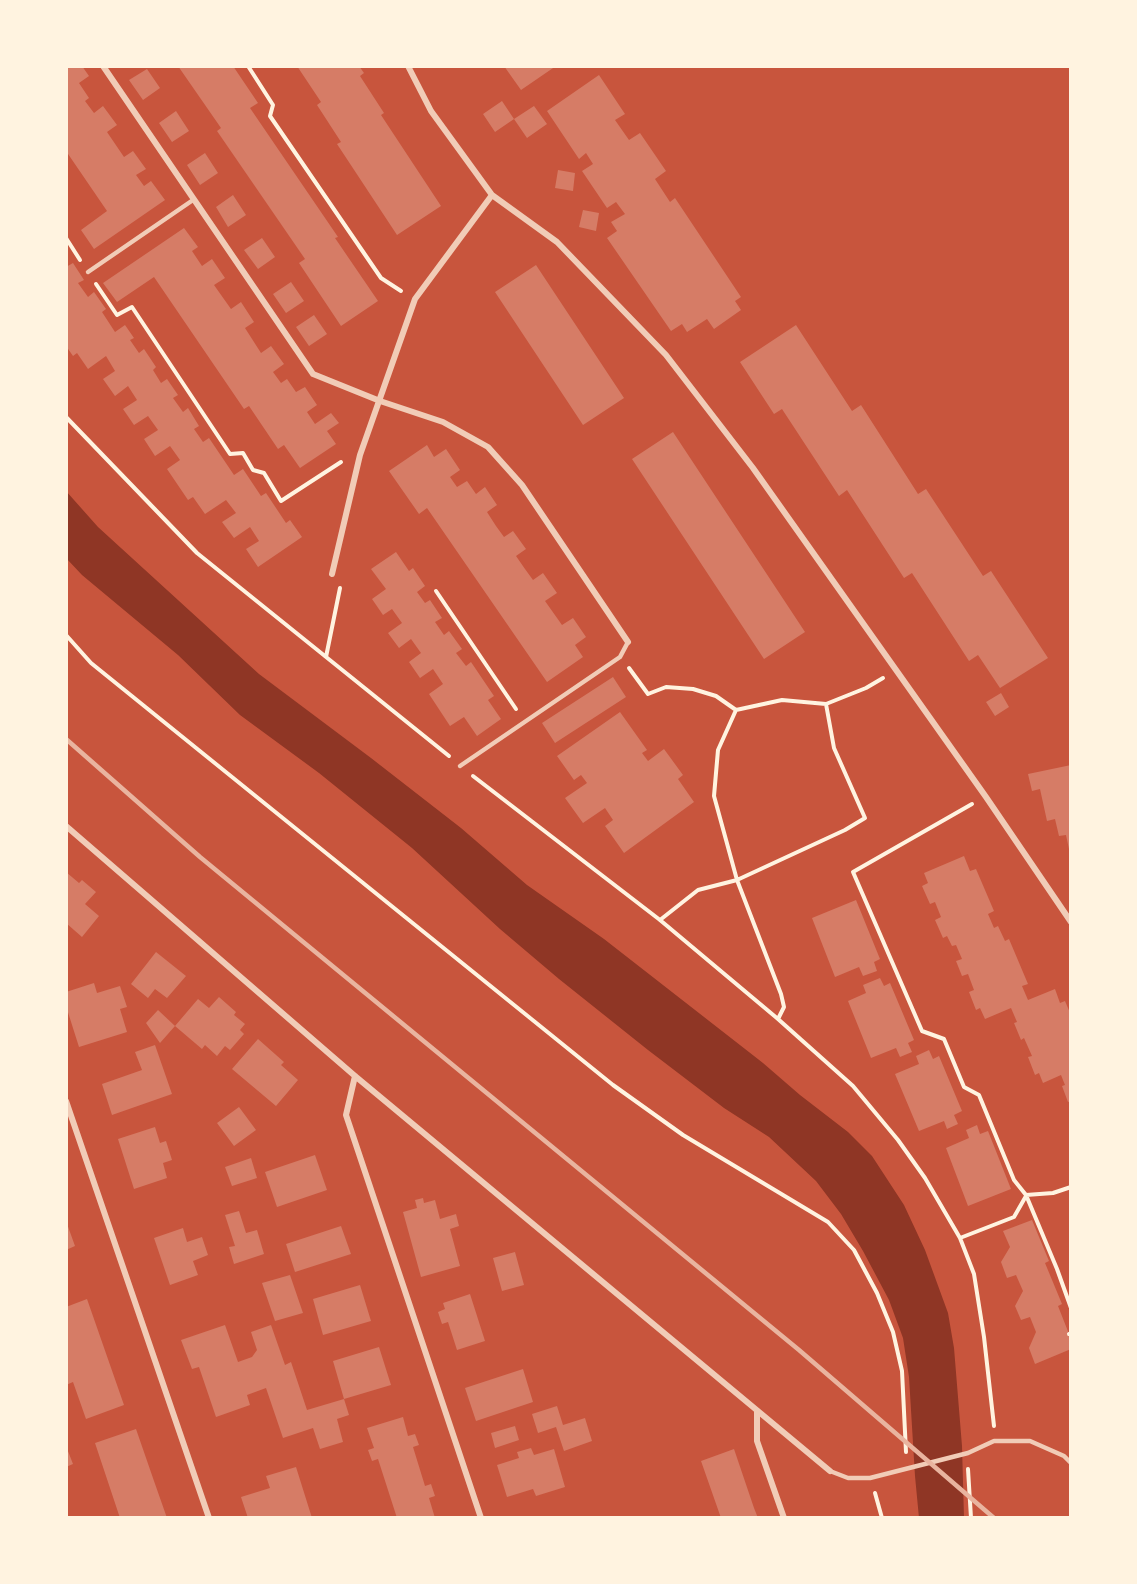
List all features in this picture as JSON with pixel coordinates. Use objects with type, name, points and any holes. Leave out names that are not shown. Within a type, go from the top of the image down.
[{"type":"street","points":[[103,66],[312,374],[380,401],[443,422],[488,447],[522,485],[628,642]]},
{"type":"street","points":[[408,66],[431,111],[492,195],[557,242],[666,355],[753,468],[986,797],[1071,922]]},
{"type":"street","points":[[332,574],[360,455],[415,299],[492,195]]},
{"type":"street","points":[[66,826],[355,1076],[830,1471]]},
{"type":"street","points":[[355,1076],[346,1115],[481,1518]]},
{"type":"street","points":[[66,1101],[209,1518]]},
{"type":"street","points":[[757,1411],[757,1441],[784,1518]]},
{"type":"lane","points":[[88,272],[194,200]]},
{"type":"lane","points":[[460,766],[620,657],[628,642]]},
{"type":"lane","points":[[830,1471],[848,1478],[870,1478],[966,1453],[994,1441],[1030,1441],[1064,1456],[1071,1463]]},
{"type":"path","points":[[248,66],[273,105],[270,116],[381,278],[415,299]]},
{"type":"path","points":[[66,238],[117,315],[132,307],[230,454],[243,453],[253,470],[264,473],[281,501],[337,463],[360,455]]},
{"type":"path","points":[[66,417],[197,553],[460,766],[660,920],[778,1019],[853,1086],[898,1140],[925,1178],[960,1238],[974,1274],[984,1336],[994,1441]]},
{"type":"path","points":[[326,657],[341,589],[332,574]]},
{"type":"path","points":[[436,591],[525,722]]},
{"type":"path","points":[[66,635],[100,671],[613,1085],[683,1135],[828,1222],[854,1250],[877,1293],[893,1332],[902,1371],[909,1467]]},
{"type":"path","points":[[620,657],[648,694],[666,687],[693,689],[716,696],[736,710],[782,700],[826,704],[866,688],[896,670]]},
{"type":"path","points":[[660,920],[698,890],[737,880],[865,818],[834,748],[826,704]]},
{"type":"path","points":[[736,710],[718,750],[714,796],[737,880],[781,994],[784,1007],[778,1019]]},
{"type":"path","points":[[986,797],[853,872],[922,1031],[945,1039],[964,1087],[979,1095],[1014,1180],[1026,1196],[1071,1308]]},
{"type":"path","points":[[1026,1196],[1053,1193],[1071,1187]]},
{"type":"path","points":[[960,1238],[1014,1217],[1026,1196]]},
{"type":"path","points":[[966,1453],[971,1518]]},
{"type":"path","points":[[870,1478],[882,1518]]},
{"type":"shaded area","points":[[66,491],[98,527],[259,674],[461,828],[527,885],[604,939],[763,1063],[848,1132],[872,1156],[904,1205],[925,1250],[948,1313],[954,1348],[962,1446],[964,1518],[919,1518],[909,1377],[903,1338],[889,1300],[863,1251],[841,1214],[816,1181],[769,1137],[724,1108],[559,979],[500,929],[412,848],[319,773],[240,715],[178,655],[82,575],[66,558]]},
{"type":"building","points":[[66,66],[82,66],[89,76],[79,83],[89,98],[85,101],[94,113],[103,106],[117,125],[107,132],[124,157],[133,151],[146,169],[136,175],[144,186],[151,181],[165,200],[94,249],[81,230],[107,211],[66,151]]},
{"type":"building","points":[[178,66],[233,66],[258,103],[250,108],[338,237],[335,238],[378,301],[341,326],[299,263],[305,259],[217,131],[221,128]]},
{"type":"building","points":[[297,66],[359,66],[364,73],[360,76],[384,113],[381,115],[441,206],[397,235],[337,144],[341,142],[317,105],[321,102]]},
{"type":"building","points":[[504,66],[556,66],[521,90]]},
{"type":"building","points":[[147,69],[160,88],[143,100],[129,80]]},
{"type":"building","points":[[599,75],[625,114],[615,120],[629,140],[640,133],[666,171],[655,179],[670,202],[675,198],[741,297],[735,301],[741,310],[714,329],[707,319],[687,332],[682,324],[671,331],[607,238],[617,231],[611,222],[625,214],[616,202],[607,208],[582,171],[593,164],[586,153],[579,159],[547,111]]},
{"type":"building","points":[[502,101],[514,119],[495,132],[483,114]]},
{"type":"building","points":[[534,106],[547,124],[527,138],[514,119]]},
{"type":"building","points":[[176,111],[189,131],[172,142],[159,123]]},
{"type":"building","points":[[205,153],[218,173],[200,185],[187,165]]},
{"type":"building","points":[[558,170],[575,173],[573,191],[555,188]]},
{"type":"building","points":[[233,195],[246,215],[228,227],[216,207]]},
{"type":"building","points":[[583,210],[599,213],[596,231],[579,227]]},
{"type":"building","points":[[184,228],[198,247],[192,251],[202,266],[212,259],[225,278],[214,285],[231,309],[241,302],[254,322],[245,328],[261,353],[271,346],[284,364],[273,372],[281,383],[287,379],[296,392],[305,387],[317,405],[307,412],[315,424],[331,413],[339,423],[327,431],[336,444],[300,468],[284,445],[278,449],[249,406],[244,409],[154,277],[117,302],[103,283]]},
{"type":"building","points":[[262,238],[275,257],[258,269],[244,250]]},
{"type":"building","points":[[73,263],[84,280],[78,283],[88,297],[94,292],[106,309],[102,312],[115,332],[125,325],[134,338],[130,340],[139,353],[144,349],[156,367],[153,370],[161,383],[167,379],[178,395],[173,398],[183,412],[188,408],[199,426],[194,429],[203,442],[209,438],[234,475],[243,469],[261,496],[266,493],[286,523],[290,520],[302,537],[258,567],[246,549],[259,541],[250,527],[234,538],[222,522],[236,513],[226,500],[205,514],[193,497],[188,500],[167,469],[180,460],[170,446],[155,456],[144,439],[158,430],[148,416],[134,425],[123,409],[137,400],[128,386],[115,396],[103,379],[115,371],[106,356],[88,369],[77,353],[73,356],[66,346],[66,267]]},
{"type":"building","points":[[536,265],[624,398],[583,425],[495,292]]},
{"type":"building","points":[[291,282],[304,301],[286,313],[273,294]]},
{"type":"building","points":[[314,315],[327,334],[309,346],[296,327]]},
{"type":"building","points":[[796,325],[852,411],[861,405],[918,494],[926,489],[983,576],[991,571],[1048,658],[1000,688],[978,655],[969,661],[912,573],[904,578],[847,490],[839,496],[782,409],[774,414],[740,362]]},
{"type":"building","points":[[673,432],[805,632],[764,659],[632,459]]},
{"type":"building","points":[[427,445],[434,457],[446,449],[460,470],[450,477],[457,487],[467,481],[476,494],[485,487],[497,505],[487,512],[496,526],[504,537],[513,531],[526,549],[516,556],[533,580],[543,573],[557,593],[545,601],[562,625],[573,618],[586,637],[575,645],[583,657],[547,682],[427,508],[419,514],[389,471]]},
{"type":"building","points":[[396,552],[409,571],[413,568],[425,586],[417,592],[425,603],[430,600],[442,618],[435,622],[444,635],[449,631],[462,649],[456,653],[466,666],[471,662],[494,696],[488,700],[501,719],[477,736],[464,717],[450,726],[429,694],[443,684],[433,669],[420,678],[409,662],[421,653],[411,639],[399,648],[388,633],[402,623],[392,609],[383,615],[372,599],[386,589],[371,569]]},
{"type":"building","points":[[613,677],[626,697],[555,743],[542,723]]},
{"type":"building","points":[[1001,693],[1009,707],[995,716],[986,702]]},
{"type":"building","points":[[620,712],[647,750],[642,753],[648,761],[664,749],[683,775],[678,779],[694,802],[624,853],[605,826],[613,820],[605,808],[583,823],[565,798],[587,783],[581,775],[574,780],[557,756]]},
{"type":"building","points":[[1071,765],[1071,848],[1069,849],[1066,835],[1059,836],[1055,819],[1047,821],[1040,789],[1032,791],[1028,774]]},
{"type":"building","points":[[964,856],[970,871],[976,869],[994,911],[988,914],[994,928],[998,926],[1005,941],[1009,939],[1028,984],[1022,986],[1028,1000],[1055,989],[1060,1003],[1065,1001],[1071,1015],[1071,1101],[1068,1102],[1061,1075],[1043,1083],[1039,1073],[1035,1075],[1028,1057],[1032,1056],[1024,1038],[1021,1040],[1011,1008],[985,1019],[980,1008],[976,1010],[969,992],[974,990],[968,974],[962,976],[956,961],[962,959],[956,945],[952,946],[947,936],[943,938],[935,920],[941,917],[935,902],[930,904],[922,886],[928,883],[924,873]]},
{"type":"building","points":[[66,872],[79,883],[82,880],[96,892],[85,904],[99,916],[82,937],[66,923]]},
{"type":"building","points":[[856,900],[880,959],[874,962],[877,971],[863,976],[859,967],[835,977],[812,918]]},
{"type":"building","points":[[156,952],[186,976],[167,998],[155,989],[148,998],[131,984]]},
{"type":"building","points":[[880,978],[884,986],[890,983],[914,1040],[908,1043],[912,1052],[900,1057],[896,1048],[871,1058],[848,1001],[866,993],[863,985]]},
{"type":"building","points":[[94,983],[97,993],[120,986],[127,1007],[120,1009],[127,1032],[79,1047],[66,1006],[66,992]]},
{"type":"building","points":[[219,997],[236,1012],[234,1015],[245,1024],[240,1030],[244,1034],[230,1050],[225,1046],[217,1056],[205,1045],[202,1049],[175,1026],[198,999],[209,1008]]},
{"type":"building","points":[[158,1010],[175,1026],[160,1043],[146,1023]]},
{"type":"building","points":[[258,1039],[284,1062],[281,1065],[298,1080],[276,1106],[232,1069]]},
{"type":"building","points":[[155,1045],[172,1094],[112,1115],[102,1084],[142,1070],[135,1052]]},
{"type":"building","points":[[929,1050],[933,1059],[939,1056],[962,1111],[954,1115],[958,1124],[947,1129],[944,1121],[919,1131],[895,1074],[919,1064],[916,1056]]},
{"type":"building","points":[[239,1107],[256,1130],[234,1146],[217,1123]]},
{"type":"building","points":[[977,1125],[980,1134],[988,1131],[1011,1189],[968,1206],[946,1148],[969,1138],[966,1130]]},
{"type":"building","points":[[155,1127],[160,1143],[166,1141],[172,1160],[163,1163],[167,1178],[134,1189],[118,1139]]},
{"type":"building","points":[[315,1155],[327,1190],[277,1207],[265,1172]]},
{"type":"building","points":[[251,1158],[257,1178],[232,1186],[225,1167]]},
{"type":"building","points":[[423,1198],[424,1203],[435,1200],[440,1219],[456,1214],[459,1226],[450,1229],[460,1266],[421,1277],[403,1212],[417,1208],[415,1200]]},
{"type":"building","points":[[239,1211],[246,1233],[257,1230],[264,1254],[234,1264],[229,1247],[235,1246],[225,1215]]},
{"type":"building","points":[[1032,1220],[1049,1261],[1045,1263],[1062,1304],[1058,1306],[1071,1339],[1071,1349],[1035,1364],[1029,1348],[1036,1332],[1030,1317],[1021,1320],[1015,1306],[1023,1291],[1016,1275],[1007,1278],[1001,1262],[1010,1247],[1003,1231]]},
{"type":"building","points":[[66,1221],[75,1246],[66,1250]]},
{"type":"building","points":[[341,1226],[351,1254],[295,1272],[286,1244]]},
{"type":"building","points":[[183,1228],[187,1242],[202,1237],[208,1255],[193,1261],[198,1275],[170,1285],[154,1238]]},
{"type":"building","points":[[515,1252],[524,1285],[502,1291],[493,1258]]},
{"type":"building","points":[[290,1275],[303,1313],[275,1321],[262,1283]]},
{"type":"building","points":[[360,1285],[371,1321],[323,1335],[313,1299]]},
{"type":"building","points":[[470,1294],[485,1341],[457,1350],[448,1322],[442,1324],[438,1312],[445,1309],[443,1303]]},
{"type":"building","points":[[87,1299],[124,1405],[86,1419],[73,1382],[66,1385],[66,1307]]},
{"type":"building","points":[[225,1325],[238,1362],[252,1357],[257,1350],[251,1332],[271,1325],[285,1365],[291,1362],[307,1410],[344,1399],[349,1415],[337,1419],[343,1442],[320,1449],[313,1428],[283,1438],[266,1388],[247,1395],[250,1405],[216,1417],[199,1367],[192,1369],[181,1340]]},
{"type":"building","points":[[379,1347],[391,1385],[344,1399],[333,1361]]},
{"type":"building","points":[[523,1369],[533,1402],[476,1421],[465,1388]]},
{"type":"building","points":[[557,1406],[563,1425],[585,1418],[592,1441],[564,1451],[556,1427],[538,1433],[532,1414]]},
{"type":"building","points":[[403,1417],[408,1436],[415,1434],[419,1445],[413,1447],[425,1486],[431,1484],[435,1496],[429,1498],[435,1518],[397,1518],[378,1459],[372,1461],[368,1450],[374,1448],[367,1428]]},
{"type":"building","points":[[515,1426],[519,1440],[495,1448],[491,1433]]},
{"type":"building","points":[[136,1429],[167,1518],[120,1518],[95,1443]]},
{"type":"building","points":[[66,1446],[73,1464],[66,1467]]},
{"type":"building","points":[[531,1448],[534,1455],[554,1449],[565,1487],[536,1496],[533,1489],[507,1497],[497,1465],[519,1458],[517,1452]]},
{"type":"building","points":[[734,1449],[758,1518],[721,1518],[701,1461]]},
{"type":"building","points":[[296,1467],[312,1518],[248,1518],[241,1497],[270,1488],[266,1476]]},
{"type":"railway","points":[[66,739],[200,857],[799,1350],[994,1518]]}]
